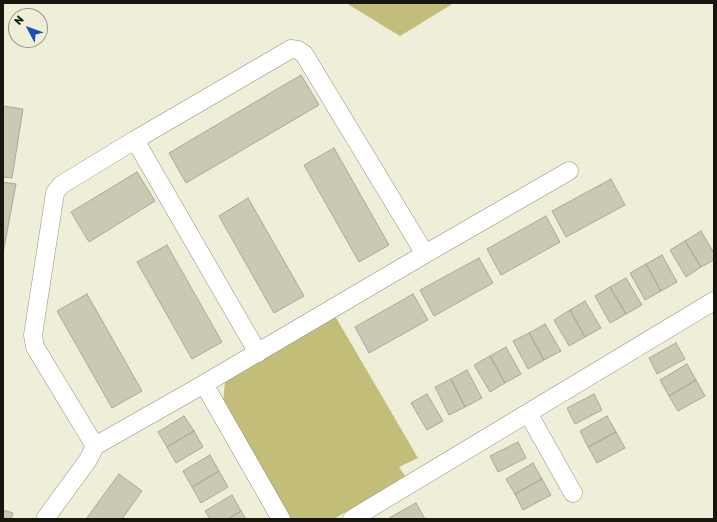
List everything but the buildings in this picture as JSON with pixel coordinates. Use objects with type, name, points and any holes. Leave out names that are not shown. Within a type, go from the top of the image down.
[{"type":"street","points":[[95,446],[35,347],[33,335],[55,193],[61,185],[135,140],[292,49],[298,50],[304,54],[425,254]]},
{"type":"street","points":[[135,140],[258,353]]},
{"type":"street","points":[[45,519],[95,446],[258,353],[569,171]]},
{"type":"street","points":[[352,519],[714,301]]},
{"type":"street","points":[[204,384],[281,519]]},
{"type":"street","points":[[528,413],[573,493]]},
{"type":"shaded area","points":[[346,3],[454,3],[400,36]]},
{"type":"shaded area","points":[[335,316],[418,458],[399,467],[405,476],[334,519],[291,519],[223,402],[225,382]]}]
